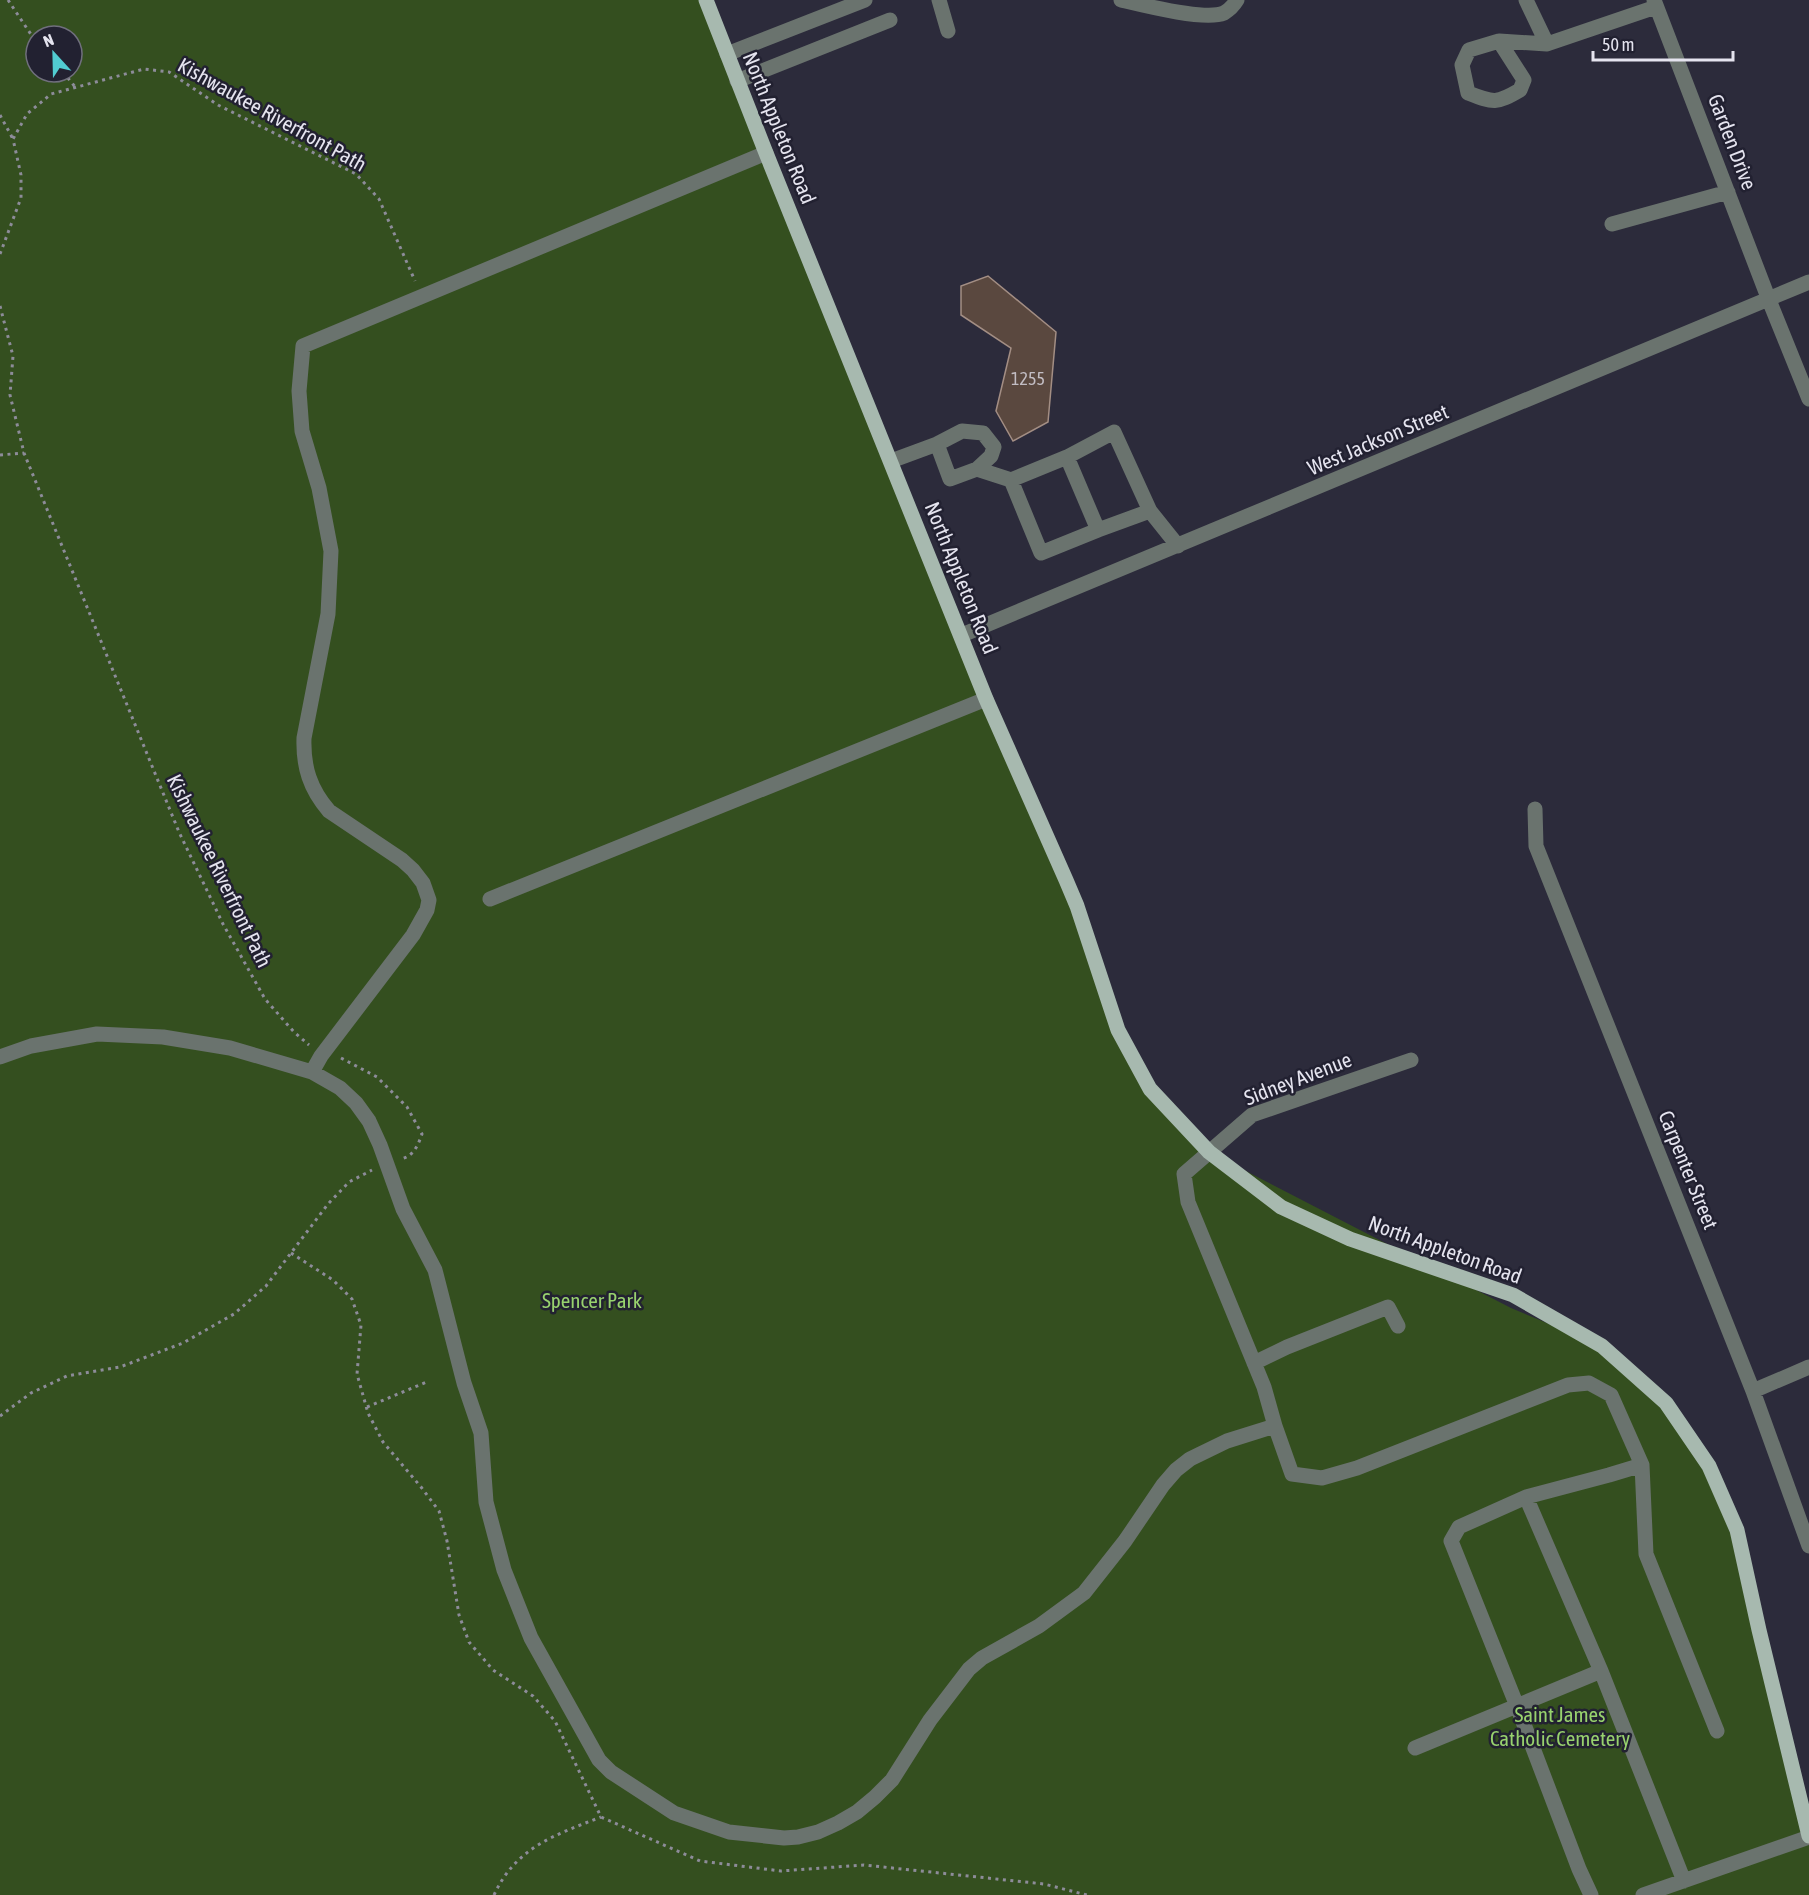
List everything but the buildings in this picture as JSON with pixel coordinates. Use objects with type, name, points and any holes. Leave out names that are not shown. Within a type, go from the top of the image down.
[{"type":"main road","name":"North Appleton Road","points":[[706,0],[986,699],[1070,888],[1118,1030],[1150,1089],[1209,1152],[1281,1207],[1350,1239],[1514,1294],[1602,1347],[1666,1403],[1709,1466],[1737,1530],[1809,1836]]},
{"type":"street","points":[[727,54],[865,0]]},
{"type":"street","points":[[939,0],[948,31]]},
{"type":"street","points":[[1121,0],[1155,8],[1211,15],[1223,13],[1237,0]]},
{"type":"street","points":[[1526,0],[1547,44]]},
{"type":"street","points":[[1499,41],[1524,80],[1520,90],[1500,101],[1484,99],[1468,93],[1462,65],[1469,50],[1499,41],[1547,44],[1655,3]]},
{"type":"street","name":"Garden Drive","points":[[1655,3],[1809,399]]},
{"type":"street","points":[[737,81],[890,20]]},
{"type":"street","points":[[312,1072],[321,1056],[413,935],[428,910],[429,900],[423,884],[407,865],[329,811],[312,787],[306,772],[303,755],[304,738],[328,614],[331,551],[319,489],[302,431],[299,392],[303,346],[766,153]]},
{"type":"street","points":[[1612,224],[1728,192]]},
{"type":"street","name":"West Jackson Street","points":[[962,635],[1809,282]]},
{"type":"street","points":[[891,461],[937,444],[962,431],[983,433],[994,447],[991,456],[977,469],[950,479],[937,444]]},
{"type":"street","points":[[977,469],[1011,480],[1067,457],[1114,432],[1150,511],[1178,546]]},
{"type":"street","points":[[1067,457],[1098,530]]},
{"type":"street","points":[[1011,480],[1041,553],[1150,511]]},
{"type":"street","points":[[490,899],[986,699]]},
{"type":"street","name":"Carpenter Street","points":[[1535,809],[1536,846],[1753,1391],[1809,1546]]},
{"type":"street","points":[[0,1057],[31,1046],[97,1034],[163,1037],[230,1047],[312,1072],[340,1088],[356,1103],[369,1121],[404,1209],[435,1270],[464,1383],[480,1433],[486,1502],[504,1570],[531,1638],[599,1760],[610,1772],[674,1814],[729,1832],[784,1838],[798,1837],[818,1832],[857,1812],[892,1780],[930,1720],[969,1669],[982,1658],[1039,1626],[1084,1593],[1176,1470],[1190,1459],[1227,1441],[1275,1426]]},
{"type":"street","name":"Sidney Avenue","points":[[1209,1152],[1252,1115],[1411,1060]]},
{"type":"street","points":[[1209,1152],[1184,1174],[1188,1202],[1264,1388],[1292,1474],[1322,1478],[1357,1468],[1568,1385],[1589,1383],[1611,1395],[1642,1464],[1646,1554],[1718,1731]]},
{"type":"street","points":[[1254,1363],[1287,1347],[1388,1307],[1398,1326]]},
{"type":"street","points":[[1753,1391],[1809,1367]]},
{"type":"street","points":[[1592,1895],[1579,1869],[1451,1541],[1459,1527],[1526,1497],[1642,1464]]},
{"type":"street","points":[[1526,1497],[1601,1671],[1684,1881]]},
{"type":"street","points":[[1415,1748],[1601,1671]]},
{"type":"street","points":[[1647,1894],[1809,1836]]},
{"type":"path","points":[[8,0],[24,24]]},
{"type":"path","name":"Kishwaukee Riverfront Path","points":[[13,139],[27,114],[51,94],[144,69],[169,72],[218,105],[356,174],[379,199],[422,297]]},
{"type":"path","points":[[73,84],[76,88]]},
{"type":"path","points":[[0,115],[13,139],[21,175],[21,198],[0,254]]},
{"type":"path","name":"Kishwaukee Riverfront Path","points":[[0,306],[13,356],[10,395],[24,453],[179,832],[223,924],[265,999],[294,1032],[321,1056],[339,1058],[377,1077],[407,1107],[422,1134],[418,1147],[406,1158],[386,1162],[349,1182],[328,1204],[266,1286],[234,1314],[183,1343],[120,1366],[67,1376],[31,1393],[0,1416]]},
{"type":"path","points":[[0,455],[24,453]]},
{"type":"path","points":[[291,1253],[333,1280],[352,1299],[361,1325],[357,1374],[367,1407],[383,1442],[439,1511],[447,1541],[459,1615],[469,1642],[493,1670],[533,1696],[555,1720],[601,1817],[700,1861],[781,1871],[864,1865],[1044,1884],[1087,1895]]},
{"type":"path","points":[[367,1407],[429,1382]]},
{"type":"path","points":[[494,1895],[500,1881],[520,1857],[556,1834],[601,1817]]},
{"type":"green space","name":"Spencer Park","points":[[0,0],[708,0],[1077,906],[1118,1030],[1150,1089],[1209,1152],[1511,1308],[1602,1346],[1666,1403],[1737,1530],[1809,1836],[1809,1895],[0,1895]]},
{"type":"park label","name":"Saint James Catholic Cemetery","points":[[1560,1727]]}]
